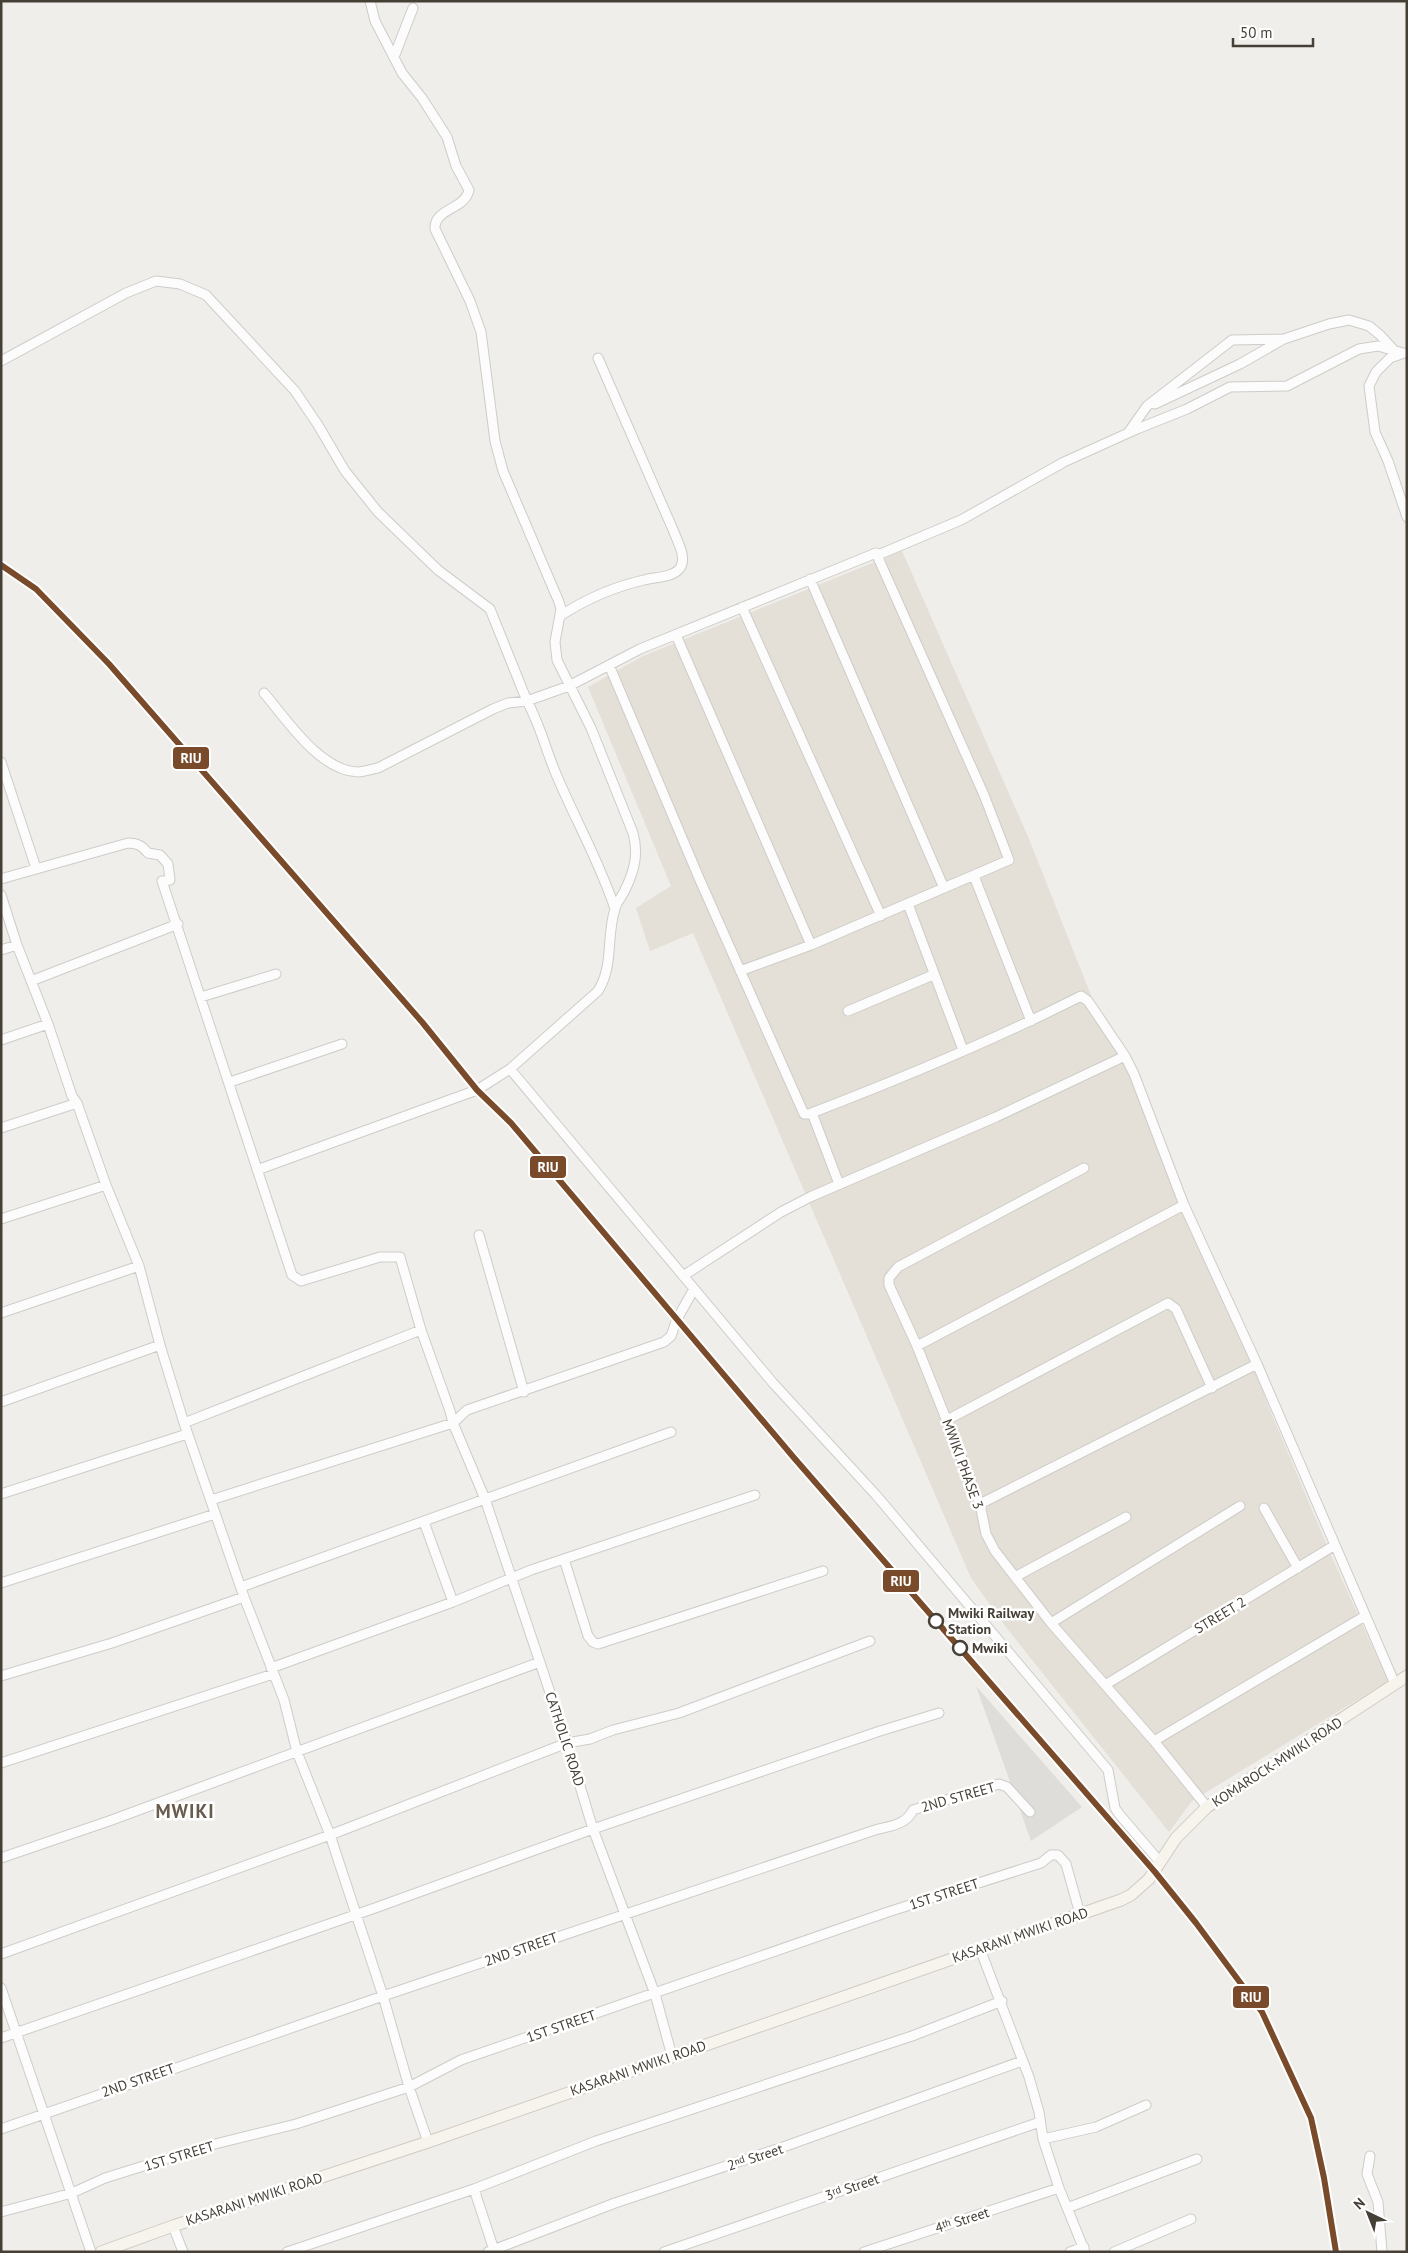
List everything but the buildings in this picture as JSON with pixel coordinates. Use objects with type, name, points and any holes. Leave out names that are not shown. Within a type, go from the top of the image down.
[{"type":"main road","name":"KOMAROCK-MWIKI ROAD","points":[[1160,1862],[1176,1838],[1207,1807],[1407,1676]]},
{"type":"main road","name":"KASARANI MWIKI ROAD","points":[[101,2252],[173,2226],[428,2142],[1080,1914],[1131,1895],[1155,1872],[1160,1862]]},
{"type":"street","points":[[370,1],[375,21],[402,73],[422,98],[448,137],[456,166],[469,190],[468,196],[460,204],[438,218],[435,222],[435,228],[470,301],[481,332],[496,441],[503,471],[559,602],[560,616],[556,642],[557,660],[591,728],[637,847],[636,862],[625,891],[614,909]]},
{"type":"street","points":[[394,57],[413,8]]},
{"type":"street","points":[[1,362],[126,293],[156,281],[180,284],[206,295],[295,391],[318,424],[345,471],[378,512],[438,570],[490,609],[527,701],[538,722],[554,768],[607,885],[614,909],[606,979],[598,991],[510,1069],[477,1090],[258,1170],[178,924],[162,882],[170,880],[168,864],[160,855],[148,853],[142,846],[136,843],[36,868],[1,879]]},
{"type":"street","points":[[1146,408],[1240,364],[1284,339],[1329,324],[1349,320],[1368,326],[1380,335],[1393,350]]},
{"type":"street","points":[[1128,433],[1146,408],[1232,340],[1284,339]]},
{"type":"street","points":[[878,555],[961,520],[1064,462],[1187,409],[1230,387],[1287,386],[1359,348],[1378,346],[1405,352]]},
{"type":"street","points":[[1405,352],[1390,358],[1376,372],[1369,386],[1375,432],[1388,462],[1407,517]]},
{"type":"street","points":[[560,616],[583,601],[614,588],[669,575],[679,570],[682,564],[683,556],[674,532],[598,358]]},
{"type":"street","points":[[264,693],[312,750],[325,760],[358,772],[378,768],[493,709],[508,703],[527,701],[569,686],[609,665],[676,635],[874,552],[878,555],[984,795],[1009,859],[1007,862],[811,945],[740,971]]},
{"type":"street","points":[[810,579],[944,888]]},
{"type":"street","points":[[742,607],[880,916]]},
{"type":"street","points":[[676,635],[811,945]]},
{"type":"street","points":[[609,665],[740,971],[802,1111],[806,1114],[890,1084],[1031,1021],[1077,998],[1085,998],[1125,1056],[1148,1108],[1184,1206],[1257,1364],[1395,1684]]},
{"type":"street","points":[[1,762],[36,868]]},
{"type":"street","points":[[974,876],[1031,1021]]},
{"type":"street","points":[[1,894],[17,945],[48,1024],[72,1096],[77,1102],[106,1185],[140,1266],[160,1346],[187,1434],[244,1597],[284,1700],[297,1752],[330,1835],[354,1913],[383,1996],[408,2087],[428,2142]]},
{"type":"street","points":[[908,904],[933,975],[963,1050]]},
{"type":"street","points":[[31,981],[178,924]]},
{"type":"street","points":[[1,950],[17,945]]},
{"type":"street","points":[[201,997],[276,974]]},
{"type":"street","points":[[848,1011],[933,975]]},
{"type":"street","points":[[1,1040],[48,1024]]},
{"type":"street","points":[[230,1082],[342,1044]]},
{"type":"street","points":[[683,1276],[781,1212],[840,1184],[996,1117],[1125,1056]]},
{"type":"street","points":[[510,1069],[773,1383],[876,1495],[1108,1770],[1115,1808],[1160,1862]]},
{"type":"street","points":[[1,1128],[77,1102]]},
{"type":"street","points":[[812,1113],[840,1184]]},
{"type":"street","name":"MWIKI PHASE 3","points":[[1084,1168],[898,1267],[892,1272],[889,1278],[889,1285],[917,1346],[947,1420],[980,1504],[986,1534],[995,1551],[1051,1623],[1105,1684],[1207,1807]]},
{"type":"street","name":"CATHOLIC ROAD","points":[[258,1170],[292,1275],[296,1280],[301,1281],[380,1257],[400,1257],[421,1330],[453,1423],[485,1499],[567,1744],[593,1829],[655,1994],[672,2056]]},
{"type":"street","points":[[1,1219],[106,1185]]},
{"type":"street","points":[[917,1346],[1184,1206]]},
{"type":"street","points":[[479,1235],[524,1392]]},
{"type":"street","points":[[1,1312],[140,1266]]},
{"type":"street","points":[[211,1500],[453,1423],[467,1410],[524,1392],[664,1342],[671,1336],[677,1319],[694,1289]]},
{"type":"street","points":[[947,1420],[1168,1303],[1176,1309],[1212,1388]]},
{"type":"street","points":[[184,1423],[421,1330]]},
{"type":"street","points":[[1,1402],[160,1346]]},
{"type":"street","points":[[980,1504],[1257,1364]]},
{"type":"street","points":[[241,1587],[671,1432]]},
{"type":"street","points":[[1,1494],[187,1434]]},
{"type":"street","points":[[1,1763],[272,1671],[564,1558],[755,1495]]},
{"type":"street","points":[[1051,1623],[1240,1506]]},
{"type":"street","points":[[1264,1508],[1298,1568]]},
{"type":"street","points":[[1,1582],[216,1514]]},
{"type":"street","points":[[1015,1577],[1126,1517]]},
{"type":"street","points":[[424,1522],[453,1602]]},
{"type":"street","name":"STREET 2","points":[[1105,1684],[1335,1545]]},
{"type":"street","points":[[564,1558],[588,1636],[593,1642],[598,1644],[823,1571]]},
{"type":"street","points":[[1,1676],[112,1643],[244,1597]]},
{"type":"street","points":[[1154,1742],[1365,1616]]},
{"type":"street","points":[[1,1954],[330,1835],[567,1744],[590,1740],[613,1730],[679,1713],[870,1641]]},
{"type":"street","points":[[1,1858],[108,1821],[540,1662]]},
{"type":"street","points":[[1,2038],[593,1829],[880,1731],[939,1713]]},
{"type":"street","name":"2ND STREET","points":[[1,2129],[625,1913],[895,1825],[909,1818],[913,1810],[999,1784],[1007,1787],[1030,1812]]},
{"type":"street","name":"1ST STREET","points":[[1,2212],[72,2193],[104,2178],[211,2145],[296,2124],[408,2087],[461,2060],[888,1912],[1041,1863],[1051,1855],[1058,1854],[1066,1864],[1080,1914]]},
{"type":"street","points":[[980,1948],[1002,2001],[1033,2091],[1043,2139],[1059,2188],[1085,2249],[1070,2252]]},
{"type":"street","points":[[1,1988],[92,2252]]},
{"type":"street","points":[[288,2252],[474,2189],[596,2141],[912,2036],[1002,2001]]},
{"type":"street","name":"2ⁿᵈ Street","points":[[491,2251],[615,2203],[786,2146],[1022,2061]]},
{"type":"street","points":[[1043,2139],[1096,2127],[1146,2105]]},
{"type":"street","name":"3ʳᵈ Street","points":[[664,2252],[1040,2122]]},
{"type":"street","points":[[1370,2156],[1367,2174],[1378,2202],[1382,2252]]},
{"type":"street","points":[[1067,2208],[1197,2159]]},
{"type":"street","name":"4ᵗʰ Street","points":[[864,2252],[1059,2188]]},
{"type":"street","points":[[474,2189],[491,2251]]},
{"type":"street","points":[[1114,2252],[1191,2219]]},
{"type":"street","points":[[173,2226],[183,2252]]},
{"type":"shaded area","points":[[902,551],[1029,839],[1106,1033],[1133,1075],[1246,1341],[1267,1403],[1331,1555],[1388,1681],[1192,1801],[1169,1832],[1005,1626],[971,1578],[693,933],[650,951],[636,908],[671,886],[588,687],[643,656]]},
{"type":"shaded area","points":[[976,1686],[1082,1807],[1031,1841]]},
{"type":"transit line","name":"RIU","points":[[1,565],[36,589],[109,664],[422,1022],[477,1090],[511,1123],[795,1459],[1155,1872],[1196,1923],[1262,2012],[1311,2118],[1324,2178],[1336,2252]]},
{"type":"place","name":"Mwiki Railway Station","points":[[936,1621]]},
{"type":"place","name":"Mwiki","points":[[960,1648]]},
{"type":"district","name":"MWIKI","points":[[185,1811]]}]
